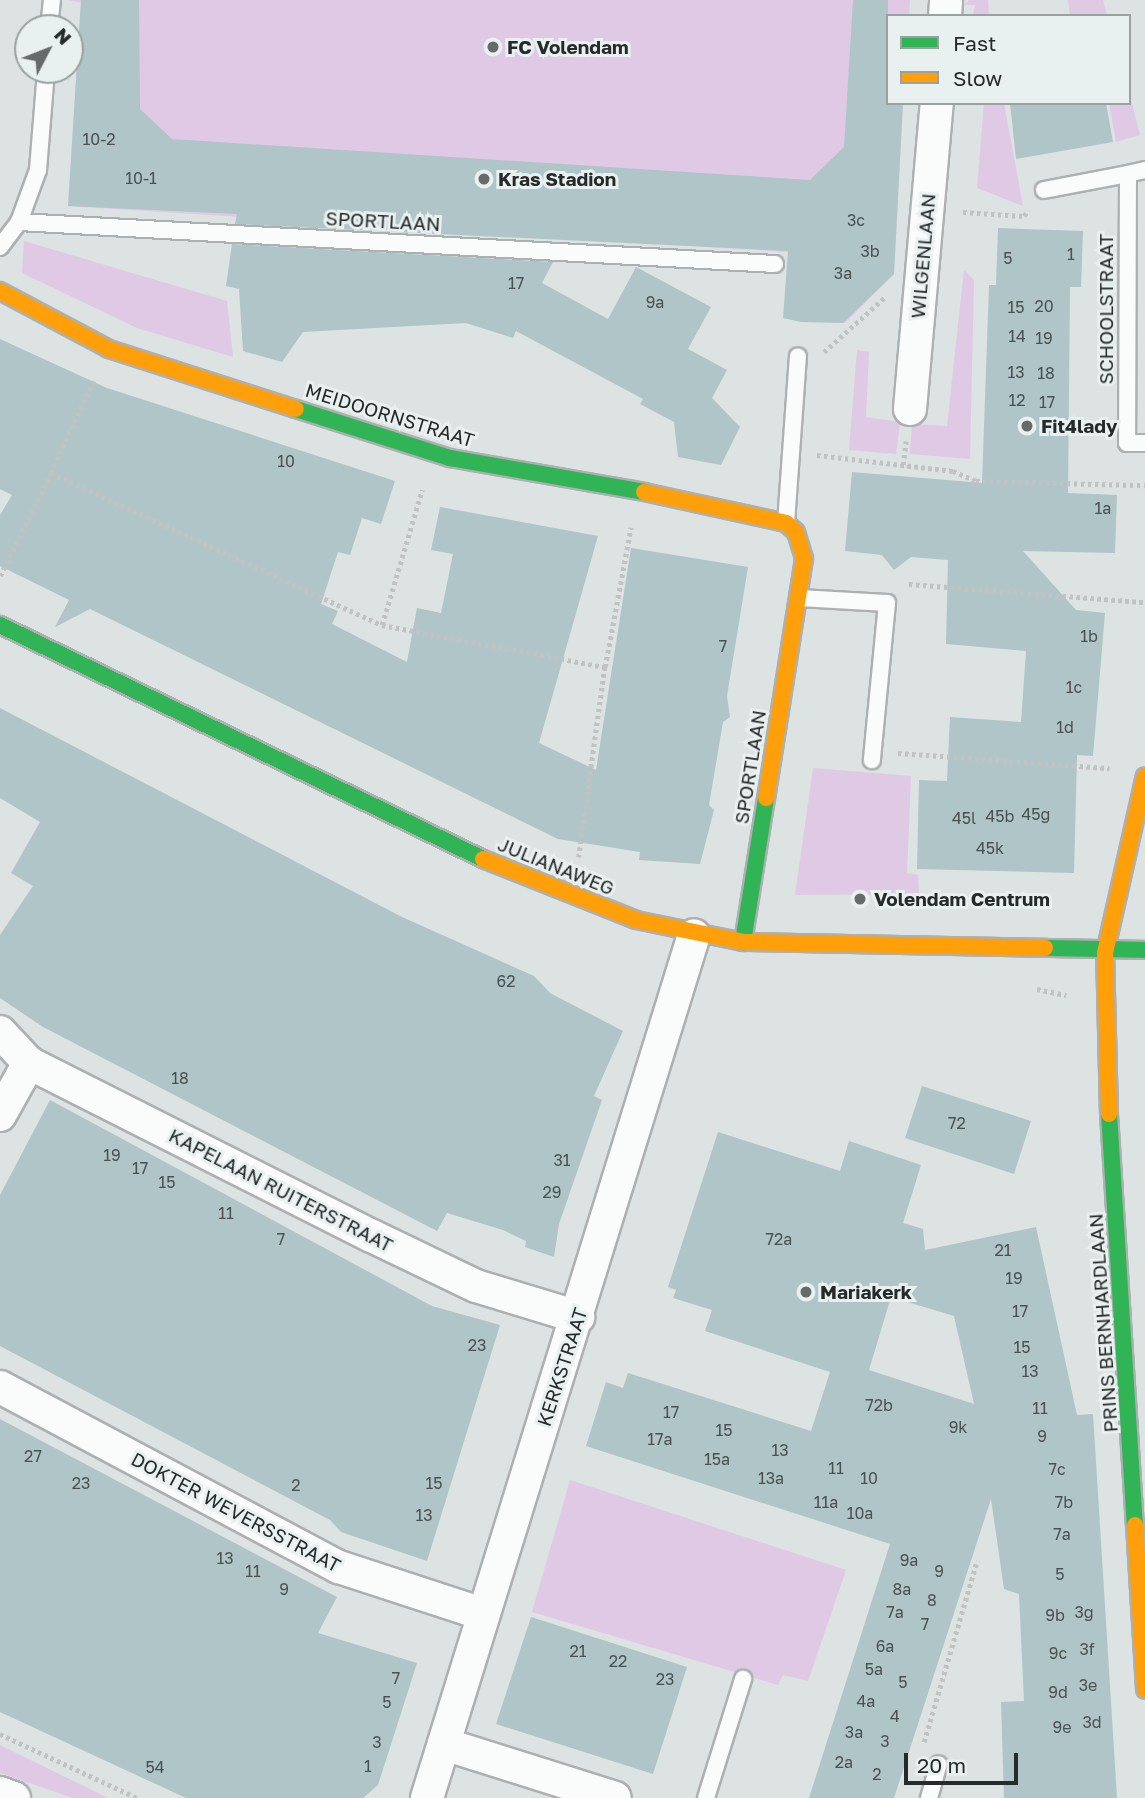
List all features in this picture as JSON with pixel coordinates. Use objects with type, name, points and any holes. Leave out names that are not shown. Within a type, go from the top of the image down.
[{"type":"street","name":"WILGENLAAN","points":[[910,409],[937,105]]},
{"type":"street","name":"MEIDOORNSTRAAT","points":[[0,291],[109,349],[433,452],[786,523]]},
{"type":"street","name":"SPORTLAAN","points":[[743,942],[799,598],[804,544],[786,523]]},
{"type":"street","name":"JULIANAWEG","points":[[0,625],[573,899],[694,935],[743,942],[1105,953],[1145,950]]},
{"type":"street","points":[[1105,953],[1145,776]]},
{"type":"street","name":"KERKSTRAAT","points":[[427,1798],[694,935]]},
{"type":"street","name":"PRINS BERNHARDLAAN","points":[[1105,953],[1103,1017],[1141,1565],[1145,1690]]},
{"type":"street","name":"KAPELAAN RUITERSTRAAT","points":[[0,1032],[29,1063],[475,1286],[578,1317]]},
{"type":"street","points":[[0,1115],[29,1063]]},
{"type":"street","name":"DOKTER WEVERSSTRAAT","points":[[0,1387],[339,1567],[482,1614]]},
{"type":"street","points":[[444,1744],[615,1798]]},
{"type":"street","points":[[0,1793],[14,1798]]},
{"type":"lane","points":[[0,247],[19,222],[38,170],[45,84]]},
{"type":"lane","points":[[1044,190],[1145,170]]},
{"type":"lane","name":"SCHOOLSTRAAT","points":[[1128,174],[1127,443],[1145,443]]},
{"type":"lane","name":"SPORTLAAN","points":[[19,222],[775,264]]},
{"type":"lane","points":[[786,523],[798,356]]},
{"type":"lane","points":[[799,598],[887,603],[873,756]]},
{"type":"lane","points":[[706,1798],[743,1679]]},
{"type":"lane","points":[[929,1798],[939,1764]]},
{"type":"path","points":[[928,209],[1024,216],[1044,190]]},
{"type":"path","points":[[798,356],[829,351],[923,261]]},
{"type":"path","points":[[0,576],[109,349]]},
{"type":"path","points":[[382,625],[433,452]]},
{"type":"path","points":[[791,453],[953,471],[975,481],[1145,485]]},
{"type":"path","points":[[51,473],[382,625],[605,667]]},
{"type":"path","points":[[573,899],[605,667],[637,491]]},
{"type":"path","points":[[887,603],[904,584],[1145,602]]},
{"type":"path","points":[[873,756],[1118,768]]},
{"type":"path","points":[[939,1764],[924,1742],[977,1561]]},
{"type":"path","points":[[0,1734],[137,1798]]},
{"type":"shaded area","name":"Kras Stadion","points":[[69,0],[910,0],[909,14],[886,14],[886,105],[903,105],[894,274],[845,323],[801,321],[802,253],[68,206],[76,84],[84,84],[84,14],[80,14],[81,3]]},
{"type":"shaded area","points":[[969,0],[988,0],[989,14],[973,14],[975,5],[964,5]]},
{"type":"shaded area","points":[[1068,0],[1103,0],[1106,14],[1070,14]]},
{"type":"shaded area","points":[[1131,100],[1140,135],[1116,142],[1109,105],[1131,105]]},
{"type":"shaded area","points":[[984,105],[1004,105],[1023,206],[977,188]]},
{"type":"shaded area","points":[[24,241],[227,301],[233,357],[137,328],[22,273]]},
{"type":"shaded area","points":[[964,270],[974,280],[970,459],[910,454],[912,424],[947,426]]},
{"type":"shaded area","points":[[857,350],[869,352],[866,417],[900,422],[896,454],[849,450]]},
{"type":"shaded area","points":[[813,768],[911,776],[907,873],[918,875],[919,894],[795,895]]},
{"type":"shaded area","points":[[570,1480],[846,1570],[808,1681],[783,1675],[778,1685],[532,1612]]},
{"type":"shaded area","points":[[0,1745],[108,1798],[73,1798],[0,1773]]},
{"type":"building","points":[[81,0],[139,0],[140,109],[172,139],[810,180],[844,147],[853,0],[888,0],[886,105],[903,105],[894,274],[843,323],[801,322],[783,318],[788,251],[235,224],[237,214],[68,206],[76,84],[84,84],[84,14],[80,14]]},
{"type":"building","points":[[1010,105],[1106,105],[1113,142],[1016,159]]},
{"type":"building","points":[[998,228],[1083,231],[1081,287],[1070,287],[1068,493],[1117,495],[1115,553],[1023,551],[1076,610],[1105,613],[1093,756],[1077,755],[1074,873],[917,869],[919,780],[947,781],[950,717],[1021,722],[1026,651],[946,644],[948,560],[911,557],[894,570],[882,555],[845,551],[852,472],[982,483],[989,285],[996,285]]},
{"type":"building","points":[[232,244],[553,262],[542,283],[608,319],[636,267],[711,307],[688,349],[727,370],[712,398],[740,427],[721,465],[678,457],[674,422],[640,404],[643,399],[516,331],[513,338],[466,323],[303,332],[282,362],[243,351],[239,289],[226,286]]},
{"type":"building","points":[[0,339],[107,388],[395,481],[381,524],[362,518],[350,555],[338,552],[321,604],[338,611],[332,624],[407,662],[417,608],[441,613],[453,554],[431,550],[440,507],[598,536],[539,743],[596,770],[631,548],[748,567],[727,696],[730,717],[723,722],[709,805],[714,810],[700,864],[639,860],[640,852],[558,839],[90,609],[55,627],[69,600],[0,566],[0,515],[12,495],[0,489]]},
{"type":"building","points":[[0,708],[402,917],[534,976],[550,993],[623,1031],[594,1096],[602,1100],[559,1224],[554,1257],[525,1247],[526,1241],[503,1230],[447,1213],[437,1231],[43,1027],[0,998],[0,935],[33,886],[11,873],[40,822],[0,798]]},
{"type":"building","points":[[922,1086],[1031,1121],[1014,1174],[905,1138]]},
{"type":"building","points":[[50,1100],[432,1306],[500,1325],[427,1561],[341,1532],[330,1520],[0,1346],[0,1195]]},
{"type":"building","points":[[718,1132],[840,1171],[849,1141],[921,1165],[903,1223],[923,1229],[925,1250],[1036,1227],[1077,1415],[1093,1414],[1117,1798],[1004,1798],[1001,1702],[1024,1701],[1019,1594],[1004,1589],[991,1499],[894,1798],[809,1798],[890,1544],[586,1446],[606,1382],[623,1388],[628,1373],[811,1431],[830,1372],[705,1331],[712,1310],[673,1298],[676,1290],[668,1287]],"holes":[[[891,1297],[954,1316],[974,1404],[869,1370]]]},
{"type":"building","points":[[0,1419],[337,1597],[318,1633],[417,1663],[378,1785],[363,1798],[186,1798],[0,1712]]},
{"type":"building","points":[[531,1617],[687,1667],[653,1774],[496,1724]]},
{"type":"traffic: fast","points":[[296,409],[450,458],[644,492]]},
{"type":"traffic: fast","points":[[0,625],[483,859]]},
{"type":"traffic: fast","points":[[743,942],[766,798]]},
{"type":"traffic: fast","points":[[1045,948],[1145,950]]},
{"type":"traffic: fast","points":[[1109,1114],[1135,1525]]},
{"type":"traffic: slow","points":[[0,291],[109,349],[296,409]]},
{"type":"traffic: slow","points":[[644,492],[786,523],[796,532],[804,559],[766,798]]},
{"type":"traffic: slow","points":[[1109,1114],[1105,953],[1145,776]]},
{"type":"traffic: slow","points":[[483,859],[636,920],[743,942],[1045,948]]},
{"type":"traffic: slow","points":[[1135,1525],[1145,1690]]},
{"type":"place","name":"FC Volendam","points":[[493,47]]},
{"type":"place","name":"Kras Stadion","points":[[484,179]]},
{"type":"place","name":"Fit4lady","points":[[1027,426]]},
{"type":"place","name":"Volendam Centrum","points":[[860,899]]},
{"type":"place","name":"Mariakerk","points":[[806,1292]]}]
